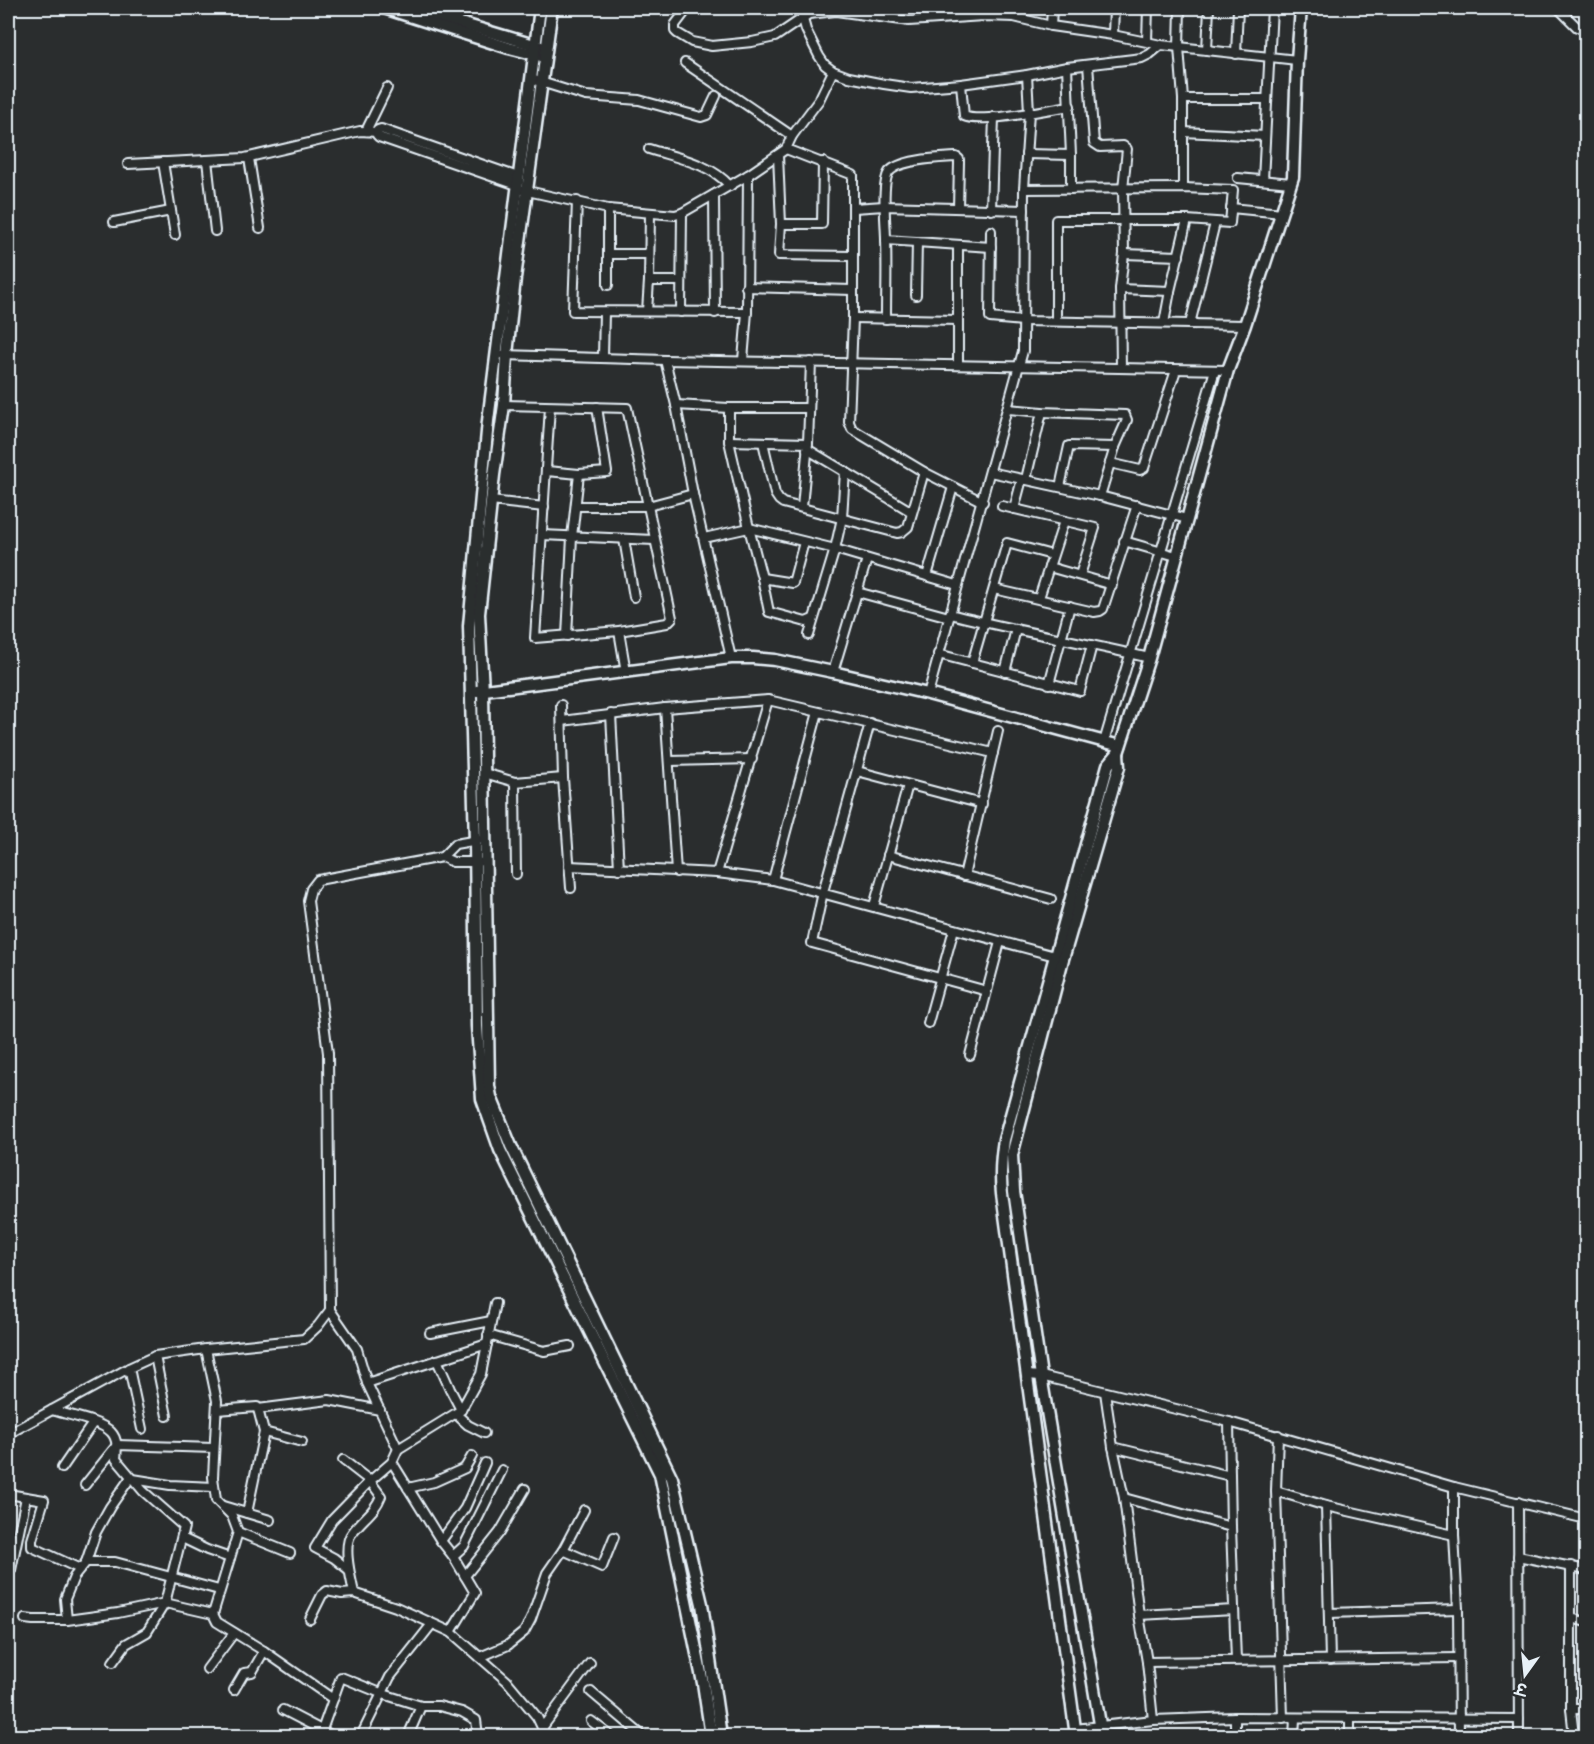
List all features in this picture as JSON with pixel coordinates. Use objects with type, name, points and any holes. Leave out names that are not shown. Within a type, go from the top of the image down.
[{"type":"street","points":[[384,8],[546,53]]},
{"type":"street","points":[[410,8],[535,50]]},
{"type":"street","points":[[520,185],[536,80],[535,50],[540,8]]},
{"type":"street","points":[[480,840],[484,773],[470,622],[488,421],[501,355],[520,185],[536,80],[546,53],[552,8]]},
{"type":"street","points":[[688,8],[675,25],[675,31],[692,42],[712,46],[775,37],[809,14],[836,11],[909,21],[983,12],[1161,45],[1298,60]]},
{"type":"street","points":[[800,8],[806,30],[819,56],[833,71],[884,84],[911,88],[961,84],[1142,58],[1161,45]]},
{"type":"street","points":[[1051,26],[1052,8]]},
{"type":"street","points":[[1113,35],[1114,8]]},
{"type":"street","points":[[1147,41],[1148,8]]},
{"type":"street","points":[[1180,8],[1183,188]]},
{"type":"street","points":[[1207,50],[1209,8]]},
{"type":"street","points":[[1236,54],[1238,8]]},
{"type":"street","points":[[1263,180],[1272,8]]},
{"type":"street","points":[[1102,1731],[1041,1376],[1014,1191],[1012,1155],[1063,959],[1119,767],[1119,750],[1149,658],[1228,370],[1293,177],[1301,8]]},
{"type":"street","points":[[1558,8],[1577,27]]},
{"type":"street","points":[[685,63],[792,136]]},
{"type":"street","points":[[1088,65],[1094,142],[1100,147],[1123,146],[1127,149],[1124,189],[1124,254],[1120,289],[1121,368]]},
{"type":"street","points":[[1067,67],[1071,189]]},
{"type":"street","points":[[128,164],[249,158],[366,131],[377,132],[379,137],[520,185],[577,201],[608,209],[675,215],[730,186],[786,149],[792,136],[819,100],[833,71]]},
{"type":"street","points":[[928,694],[1023,351],[1024,189],[1029,112],[1027,75]]},
{"type":"street","points":[[536,80],[586,96],[639,100],[701,117],[707,115],[716,96]]},
{"type":"street","points":[[961,84],[964,116],[969,118],[994,117],[1070,106]]},
{"type":"street","points":[[366,131],[387,88]]},
{"type":"street","points":[[1182,99],[1266,99]]},
{"type":"street","points":[[991,210],[994,117]]},
{"type":"street","points":[[1183,132],[1265,136]]},
{"type":"street","points":[[649,149],[713,171],[730,186]]},
{"type":"street","points":[[786,149],[853,175],[853,318],[849,422],[852,429],[924,472],[982,502]]},
{"type":"street","points":[[778,154],[779,255],[853,256]]},
{"type":"street","points":[[1026,154],[1071,155]]},
{"type":"street","points":[[886,319],[884,206],[886,178],[890,170],[902,164],[925,159],[956,157],[959,159],[958,208]]},
{"type":"street","points":[[249,158],[260,228]]},
{"type":"street","points":[[207,160],[215,231]]},
{"type":"street","points":[[164,162],[175,235]]},
{"type":"street","points":[[780,224],[822,224],[823,162]]},
{"type":"street","points":[[743,360],[747,312],[748,175]]},
{"type":"street","points":[[1238,178],[1291,183]]},
{"type":"street","points":[[1024,189],[1233,190],[1230,223],[1187,220],[1056,220],[1056,321]]},
{"type":"street","points":[[714,195],[715,313]]},
{"type":"street","points":[[577,201],[573,311],[747,312]]},
{"type":"street","points":[[854,208],[884,206],[1024,210]]},
{"type":"street","points":[[1231,208],[1282,213]]},
{"type":"street","points":[[608,209],[608,285]]},
{"type":"street","points":[[114,222],[171,212]]},
{"type":"street","points":[[681,312],[682,213]]},
{"type":"street","points":[[647,312],[650,214]]},
{"type":"street","points":[[1164,323],[1187,220]]},
{"type":"street","points":[[1190,324],[1215,223]]},
{"type":"street","points":[[991,231],[990,318],[1023,321],[1245,325]]},
{"type":"street","points":[[886,240],[991,247]]},
{"type":"street","points":[[916,242],[916,295]]},
{"type":"street","points":[[957,245],[958,364]]},
{"type":"street","points":[[608,254],[649,254]]},
{"type":"street","points":[[1124,254],[1179,256]]},
{"type":"street","points":[[649,281],[681,281]]},
{"type":"street","points":[[746,287],[852,290]]},
{"type":"street","points":[[1120,289],[1170,291]]},
{"type":"street","points":[[603,357],[604,312]]},
{"type":"street","points":[[853,318],[958,320]]},
{"type":"street","points":[[501,355],[1228,370]]},
{"type":"street","points":[[501,355],[504,405],[479,614],[477,692],[480,840],[477,1026],[482,1099],[500,1150],[660,1474],[703,1683],[711,1737]]},
{"type":"street","points":[[665,360],[731,658]]},
{"type":"street","points":[[802,507],[811,362]]},
{"type":"street","points":[[1110,463],[1140,470],[1144,468],[1176,370]]},
{"type":"street","points":[[1104,742],[1215,370]]},
{"type":"street","points":[[504,405],[627,408],[672,618],[667,623],[619,632],[535,638],[550,407]]},
{"type":"street","points":[[676,405],[729,408],[809,408]]},
{"type":"street","points":[[547,471],[579,474],[607,472],[597,407]]},
{"type":"street","points":[[729,408],[729,441],[769,612],[806,622],[813,619]]},
{"type":"street","points":[[1008,409],[1125,415],[1127,420],[1115,447],[1101,496]]},
{"type":"street","points":[[1014,509],[1042,412]]},
{"type":"street","points":[[729,441],[807,446],[912,512]]},
{"type":"street","points":[[763,442],[776,498],[783,503],[897,533],[908,527],[924,472]]},
{"type":"street","points":[[1060,487],[1069,446],[1115,447]]},
{"type":"street","points":[[809,635],[842,518],[845,471]]},
{"type":"street","points":[[990,472],[1101,496],[1187,519]]},
{"type":"street","points":[[567,636],[572,537],[579,474]]},
{"type":"street","points":[[927,576],[952,486]]},
{"type":"street","points":[[576,506],[648,506],[693,494]]},
{"type":"street","points":[[491,501],[544,507]]},
{"type":"street","points":[[994,589],[1094,612],[1100,611],[1103,609],[1112,585],[1137,505]]},
{"type":"street","points":[[1002,506],[1095,528],[1080,575]]},
{"type":"street","points":[[1039,598],[1064,521]]},
{"type":"street","points":[[704,538],[749,528],[835,549],[957,585]]},
{"type":"street","points":[[542,535],[654,540]]},
{"type":"street","points":[[624,539],[634,597]]},
{"type":"street","points":[[1124,541],[1176,556]]},
{"type":"street","points":[[762,579],[793,583],[804,542]]},
{"type":"street","points":[[972,663],[1006,543],[1052,555]]},
{"type":"street","points":[[833,672],[867,559]]},
{"type":"street","points":[[1049,567],[1112,585]]},
{"type":"street","points":[[857,592],[949,615],[1149,658]]},
{"type":"street","points":[[1049,684],[1070,606]]},
{"type":"street","points":[[1005,672],[1016,629]]},
{"type":"street","points":[[619,632],[626,672]]},
{"type":"street","points":[[938,654],[1080,691],[1092,645]]},
{"type":"street","points":[[477,692],[731,658],[753,658],[775,660],[928,694],[1104,742],[1119,750]]},
{"type":"street","points":[[717,873],[768,700]]},
{"type":"street","points":[[562,721],[665,708],[768,700],[993,753]]},
{"type":"street","points":[[561,705],[563,778],[571,888]]},
{"type":"street","points":[[665,708],[676,872]]},
{"type":"street","points":[[773,880],[818,712]]},
{"type":"street","points":[[611,714],[619,868]]},
{"type":"street","points":[[870,723],[823,892],[812,943],[987,991]]},
{"type":"street","points":[[964,876],[998,731]]},
{"type":"street","points":[[1119,750],[1108,765],[1004,1140],[1000,1166],[1076,1733],[1102,1731],[1153,1720],[1235,1717],[1519,1719]]},
{"type":"street","points":[[670,761],[752,759]]},
{"type":"street","points":[[857,771],[982,804]]},
{"type":"street","points":[[484,773],[514,782],[563,778]]},
{"type":"street","points":[[514,782],[516,874]]},
{"type":"street","points":[[874,906],[908,785]]},
{"type":"street","points":[[398,1449],[367,1383],[357,1349],[330,1310],[328,1053],[308,901],[311,889],[318,880],[442,857],[455,844],[480,840]]},
{"type":"street","points":[[888,855],[1051,899]]},
{"type":"street","points":[[442,857],[453,862],[480,862]]},
{"type":"street","points":[[480,862],[491,1097],[516,1156],[672,1478],[702,1604],[721,1737]]},
{"type":"street","points":[[569,866],[717,873],[773,880],[1055,956]]},
{"type":"street","points":[[928,1023],[954,929]]},
{"type":"street","points":[[970,1055],[1000,942]]},
{"type":"street","points":[[349,1570],[334,1558],[315,1548],[332,1520],[392,1462],[398,1449],[458,1412],[481,1374],[495,1303]]},
{"type":"street","points":[[8,1434],[155,1356],[304,1339],[330,1310]]},
{"type":"street","points":[[430,1333],[491,1321]]},
{"type":"street","points":[[488,1335],[544,1351],[570,1346]]},
{"type":"street","points":[[367,1383],[487,1344]]},
{"type":"street","points":[[206,1349],[217,1401],[213,1477],[216,1500],[231,1516],[238,1532],[213,1614],[217,1622],[333,1699]]},
{"type":"street","points":[[155,1356],[167,1416]]},
{"type":"street","points":[[437,1360],[458,1412],[468,1425],[484,1433]]},
{"type":"street","points":[[129,1368],[142,1429]]},
{"type":"street","points":[[1027,1375],[1041,1376],[1229,1422],[1454,1487],[1587,1519]]},
{"type":"street","points":[[1105,1392],[1113,1447],[1124,1498],[1153,1720]]},
{"type":"street","points":[[217,1410],[257,1407],[258,1409],[329,1400],[380,1410]]},
{"type":"street","points":[[247,1513],[264,1432],[258,1409]]},
{"type":"street","points":[[52,1410],[103,1426],[112,1433],[117,1444],[116,1460],[143,1491],[184,1527],[165,1603],[147,1632],[126,1644],[112,1662]]},
{"type":"street","points":[[1229,1422],[1236,1660]]},
{"type":"street","points":[[62,1468],[93,1423]]},
{"type":"street","points":[[264,1432],[302,1442]]},
{"type":"street","points":[[1278,1435],[1276,1491],[1283,1718]]},
{"type":"street","points":[[117,1444],[214,1448]]},
{"type":"street","points":[[85,1485],[117,1444]]},
{"type":"street","points":[[1113,1447],[1230,1476]]},
{"type":"street","points":[[408,1488],[434,1482],[465,1468],[472,1456]]},
{"type":"street","points":[[343,1460],[370,1481],[381,1496],[377,1506],[350,1534],[347,1542],[349,1570],[354,1593]]},
{"type":"street","points":[[392,1462],[475,1593],[451,1632]]},
{"type":"street","points":[[441,1541],[465,1508],[485,1463]]},
{"type":"street","points":[[453,1556],[464,1546],[502,1470]]},
{"type":"street","points":[[132,1478],[170,1485],[214,1487]]},
{"type":"street","points":[[67,1620],[65,1599],[74,1577],[83,1565],[96,1532],[110,1507],[132,1478]]},
{"type":"street","points":[[1454,1487],[1459,1737]]},
{"type":"street","points":[[465,1576],[500,1532],[525,1489]]},
{"type":"street","points":[[1276,1491],[1326,1506],[1454,1535]]},
{"type":"street","points":[[8,1494],[44,1500],[32,1547],[83,1565],[115,1562],[219,1590]]},
{"type":"street","points":[[11,1570],[26,1497]]},
{"type":"street","points":[[1124,1498],[1231,1527]]},
{"type":"street","points":[[1518,1502],[1519,1737]]},
{"type":"street","points":[[222,1506],[270,1520]]},
{"type":"street","points":[[1326,1506],[1330,1660]]},
{"type":"street","points":[[480,1657],[508,1645],[524,1632],[531,1619],[547,1573],[563,1550],[585,1510]]},
{"type":"street","points":[[238,1532],[290,1553]]},
{"type":"street","points":[[563,1550],[602,1567],[614,1537]]},
{"type":"street","points":[[182,1538],[207,1551],[230,1558]]},
{"type":"street","points":[[1518,1556],[1587,1570]]},
{"type":"street","points":[[1571,1566],[1571,1709],[1574,1737]]},
{"type":"street","points":[[310,1619],[322,1595],[327,1591],[342,1594],[354,1593],[396,1607],[451,1632],[507,1681],[537,1717],[546,1737]]},
{"type":"street","points":[[25,1619],[67,1620],[118,1613],[165,1603],[213,1614]]},
{"type":"street","points":[[1329,1612],[1458,1609]]},
{"type":"street","points":[[1139,1615],[1234,1610]]},
{"type":"street","points":[[1571,1618],[1587,1622]]},
{"type":"street","points":[[361,1737],[390,1677],[432,1624]]},
{"type":"street","points":[[207,1669],[234,1633]]},
{"type":"street","points":[[234,1690],[244,1672],[252,1672],[264,1652]]},
{"type":"street","points":[[1147,1662],[1458,1658]]},
{"type":"street","points":[[542,1728],[590,1663]]},
{"type":"street","points":[[322,1730],[341,1677],[421,1706],[439,1706],[462,1712],[476,1720],[478,1737]]},
{"type":"street","points":[[591,1692],[642,1736]]},
{"type":"street","points":[[408,1737],[421,1706]]},
{"type":"street","points":[[1571,1709],[1587,1709]]},
{"type":"street","points":[[283,1710],[333,1737]]},
{"type":"street","points":[[1235,1717],[1235,1737]]},
{"type":"street","points":[[1294,1737],[1295,1719]]},
{"type":"street","points":[[1350,1719],[1350,1737]]},
{"type":"street","points":[[591,1720],[611,1737]]}]
